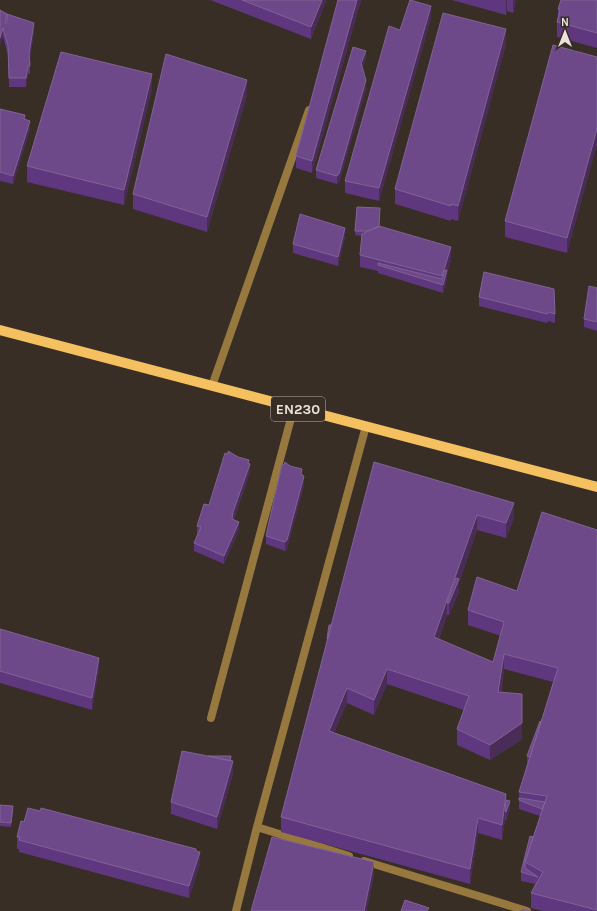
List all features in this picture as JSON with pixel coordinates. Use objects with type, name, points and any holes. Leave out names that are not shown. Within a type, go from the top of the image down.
[{"type":"main road","name":"EN230","points":[[0,330],[597,487]]},
{"type":"street","points":[[212,386],[311,104]]},
{"type":"street","points":[[212,718],[294,408]]},
{"type":"street","points":[[236,911],[256,827],[366,426]]},
{"type":"street","points":[[256,827],[527,911]]},
{"type":"building","points":[[242,0],[322,0],[311,27]]},
{"type":"building","points":[[338,0],[357,0],[312,161],[296,156]]},
{"type":"building","points":[[410,0],[431,6],[379,188],[345,181],[389,26],[400,30]]},
{"type":"building","points":[[561,0],[597,0],[597,33],[557,22],[560,10],[558,9]]},
{"type":"building","points":[[0,10],[7,14],[34,23],[29,54],[30,66],[28,66],[26,78],[9,78],[8,46],[3,28],[0,38]]},
{"type":"building","points":[[443,13],[506,29],[458,206],[451,204],[451,206],[395,189]]},
{"type":"building","points":[[553,45],[597,57],[597,129],[567,238],[505,221]]},
{"type":"building","points":[[353,47],[366,51],[361,63],[366,80],[339,174],[337,176],[316,170]]},
{"type":"building","points":[[61,52],[152,74],[124,190],[27,166]]},
{"type":"building","points":[[166,54],[247,80],[207,217],[133,194]]},
{"type":"building","points":[[0,109],[25,115],[24,119],[30,121],[13,176],[0,172]]},
{"type":"building","points":[[357,207],[380,208],[379,227],[367,231],[355,231]]},
{"type":"building","points":[[300,214],[345,228],[338,257],[293,244]]},
{"type":"building","points":[[379,226],[451,247],[442,276],[360,255],[362,234]]},
{"type":"building","points":[[378,263],[442,279],[445,270],[447,270],[443,285],[378,265]]},
{"type":"building","points":[[484,272],[554,289],[555,314],[548,312],[547,314],[479,297]]},
{"type":"building","points":[[589,286],[597,288],[597,322],[584,319]]},
{"type":"building","points":[[228,451],[238,457],[249,460],[248,463],[250,464],[233,512],[232,519],[239,522],[224,556],[194,543],[201,527],[197,526],[204,504],[209,505],[225,453],[228,454]]},
{"type":"building","points":[[285,462],[290,466],[302,469],[301,474],[304,476],[287,540],[285,542],[266,536],[282,464],[284,465]]},
{"type":"building","points":[[374,462],[514,503],[506,523],[477,515],[434,637],[493,662],[504,622],[468,610],[477,577],[517,591],[542,512],[597,530],[597,910],[531,893],[543,872],[525,862],[547,796],[519,792],[558,668],[504,654],[498,692],[522,694],[522,723],[490,745],[457,729],[469,696],[387,669],[374,700],[347,688],[329,731],[506,794],[502,825],[478,818],[470,869],[281,817]]},
{"type":"building","points":[[456,578],[459,579],[449,603],[447,603]]},
{"type":"building","points":[[329,625],[331,625],[327,639]]},
{"type":"building","points":[[0,629],[99,658],[92,698],[0,671]]},
{"type":"building","points":[[540,721],[541,722],[530,757],[527,756]]},
{"type":"building","points":[[182,751],[233,761],[217,817],[171,802]]},
{"type":"building","points":[[208,756],[231,756],[230,761]]},
{"type":"building","points":[[519,798],[545,802],[542,809],[519,800]]},
{"type":"building","points":[[506,800],[510,801],[506,812],[505,811]]},
{"type":"building","points":[[0,805],[13,806],[11,823],[0,822]]},
{"type":"building","points":[[28,808],[40,811],[41,808],[196,849],[196,851],[200,852],[189,886],[19,840],[20,837],[17,837],[21,821],[24,822]]},
{"type":"building","points":[[530,836],[533,837],[525,862],[525,868],[538,877],[521,872]]},
{"type":"building","points":[[272,837],[374,862],[364,911],[251,911]]},
{"type":"building","points":[[405,900],[429,908],[427,911],[401,911]]}]
